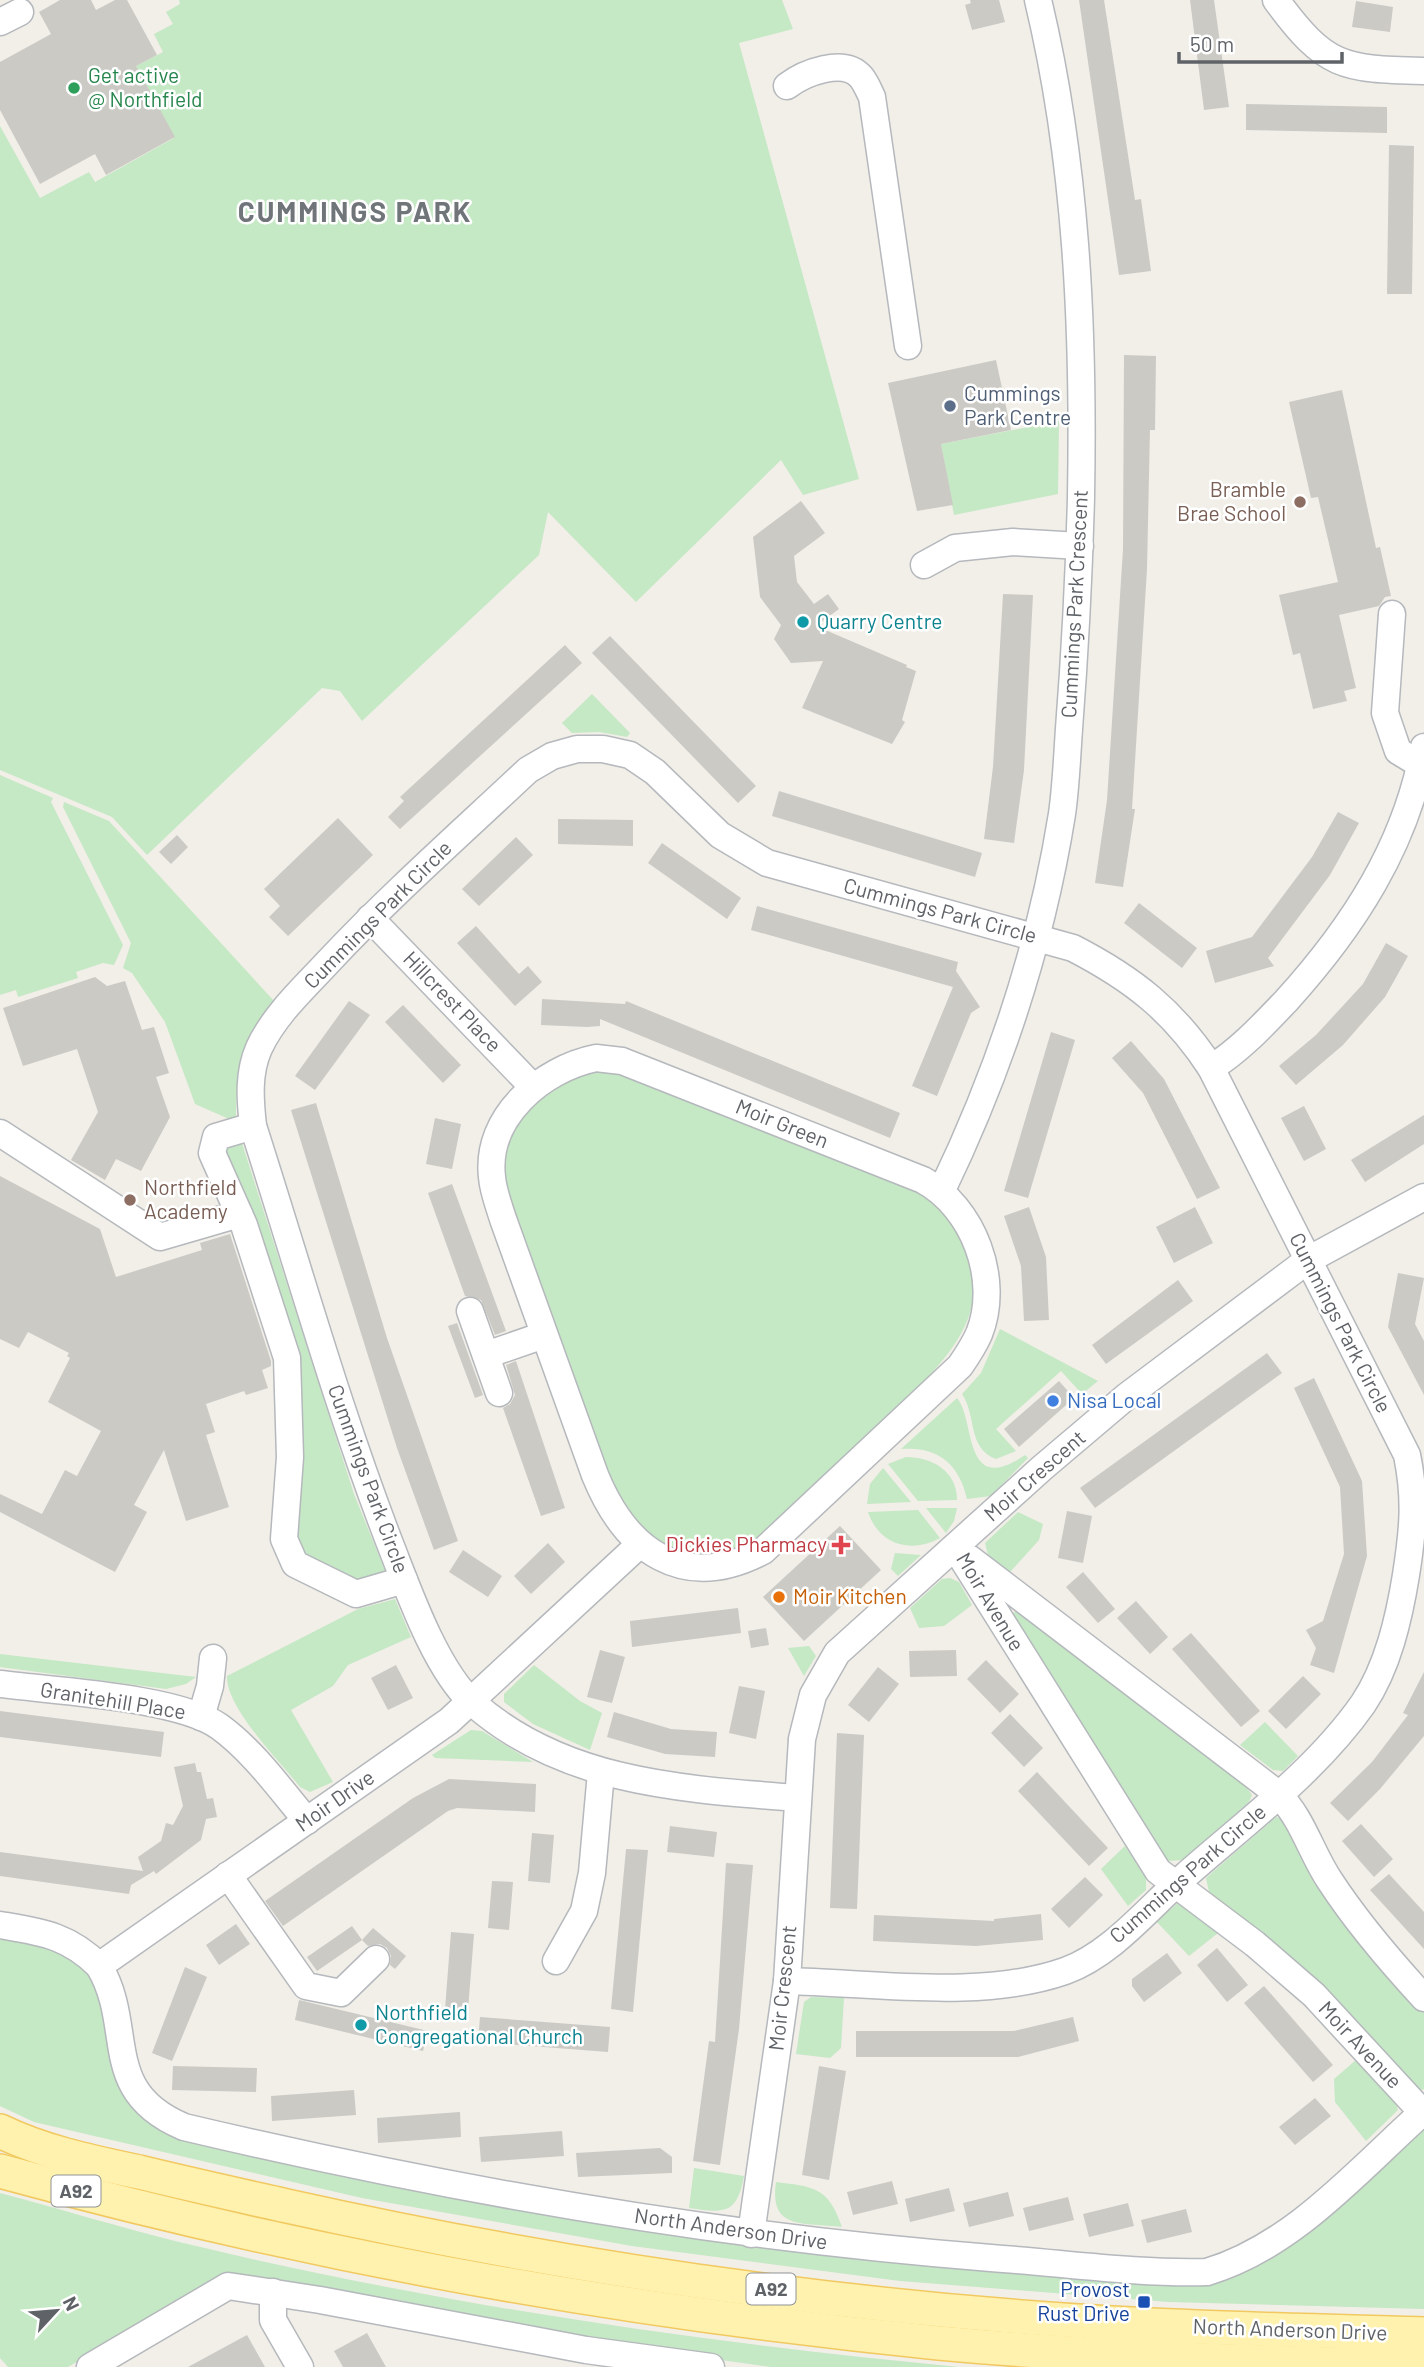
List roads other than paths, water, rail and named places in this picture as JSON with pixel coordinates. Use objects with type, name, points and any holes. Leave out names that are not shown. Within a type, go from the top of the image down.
[{"type":"main road","name":"North Anderson Drive","points":[[0,2131],[26,2143],[99,2163],[336,2217],[509,2250],[816,2295],[1111,2323],[1424,2334]]},
{"type":"main road","name":"North Anderson Drive","points":[[0,2171],[139,2208],[330,2250],[519,2286],[741,2319],[939,2343],[1037,2351],[1192,2361],[1424,2366]]},
{"type":"street","name":"Cummings Park Crescent","points":[[942,1190],[993,1078],[1037,938],[1062,812],[1077,639],[1081,317],[1069,183],[1050,50],[1038,0]]},
{"type":"street","points":[[1276,0],[1320,53],[1353,68],[1424,72]]},
{"type":"street","points":[[787,86],[801,75],[843,67],[860,75],[872,97],[908,346]]},
{"type":"street","points":[[924,565],[955,548],[1013,542],[1080,546]]},
{"type":"street","points":[[1211,1068],[1227,1059],[1267,1021],[1349,924],[1387,860],[1406,818],[1422,756],[1398,751],[1385,713],[1392,614]]},
{"type":"street","name":"Cummings Park Circle","points":[[787,1981],[987,1987],[1022,1984],[1068,1970],[1102,1949],[1278,1794],[1333,1742],[1364,1702],[1386,1657],[1403,1593],[1413,1525],[1414,1490],[1407,1455],[1211,1068],[1188,1032],[1152,998],[1112,968],[1073,948],[767,863],[720,835],[655,772],[630,755],[603,749],[577,749],[552,756],[528,770],[370,918],[298,995],[259,1049],[251,1073],[253,1126],[368,1488],[428,1636],[455,1681],[472,1702],[541,1748],[601,1772],[673,1788],[797,1798]]},
{"type":"street","name":"Hillcrest Place","points":[[370,918],[532,1086]]},
{"type":"street","name":"Moir Green","points":[[585,1060],[622,1061],[923,1180],[942,1190],[964,1216],[977,1247],[985,1278],[984,1315],[979,1333],[960,1366],[763,1551],[738,1564],[708,1568],[673,1563],[639,1545],[618,1521],[602,1492],[503,1219],[492,1177],[493,1150],[502,1127],[532,1086],[585,1060]]},
{"type":"street","points":[[253,1126],[216,1137],[212,1153],[239,1214],[287,1358],[290,1457],[284,1539],[295,1564],[356,1594],[404,1580]]},
{"type":"street","points":[[0,1133],[160,1237],[239,1214]]},
{"type":"street","name":"Moir Crescent","points":[[751,2234],[787,1981],[802,1739],[813,1695],[837,1653],[1127,1396],[1308,1260],[1424,1197]]},
{"type":"street","points":[[470,1311],[499,1393]]},
{"type":"street","points":[[486,1355],[544,1335]]},
{"type":"street","name":"Moir Drive","points":[[99,1966],[472,1702],[639,1545]]},
{"type":"street","name":"Moir Avenue","points":[[955,1547],[1278,1794],[1293,1809],[1328,1879],[1365,1931],[1424,1998]]},
{"type":"street","name":"Moir Avenue","points":[[955,1547],[1158,1871],[1255,1944],[1314,1994],[1423,2111]]},
{"type":"street","points":[[201,1717],[210,1686],[213,1658]]},
{"type":"street","name":"Granitehill Place","points":[[0,1684],[164,1706],[201,1717],[234,1739],[307,1821]]},
{"type":"street","points":[[556,1961],[584,1912],[592,1873],[601,1772]]},
{"type":"street","points":[[228,1875],[306,1986],[341,1993],[376,1959]]},
{"type":"street","points":[[0,1925],[64,1939],[99,1966]]},
{"type":"street","name":"North Anderson Drive","points":[[99,1966],[115,2002],[123,2066],[132,2085],[148,2105],[174,2123],[347,2165],[751,2234],[921,2253],[1207,2272],[1240,2263],[1265,2249],[1328,2199],[1423,2111]]},
{"type":"street","points":[[90,2367],[228,2286],[274,2292],[585,2359],[711,2367]]},
{"type":"street","points":[[274,2292],[273,2320],[300,2367]]},
{"type":"place","name":"Get active @ Northfield","points":[[74,88]]},
{"type":"place","name":"Cummings Park Centre","points":[[950,406]]},
{"type":"place","name":"Bramble Brae School","points":[[1300,502]]},
{"type":"place","name":"Quarry Centre","points":[[803,622]]},
{"type":"place","name":"Northfield Academy","points":[[130,1200]]},
{"type":"place","name":"Nisa Local","points":[[1053,1401]]},
{"type":"place","name":"Dickies Pharmacy","points":[[841,1545]]},
{"type":"place","name":"Moir Kitchen","points":[[779,1597]]},
{"type":"place","name":"Northfield Congregational Church","points":[[361,2025]]},
{"type":"place","name":"Provost Rust Drive","points":[[1144,2302]]},
{"type":"district","name":"CUMMINGS PARK","points":[[355,212]]}]
